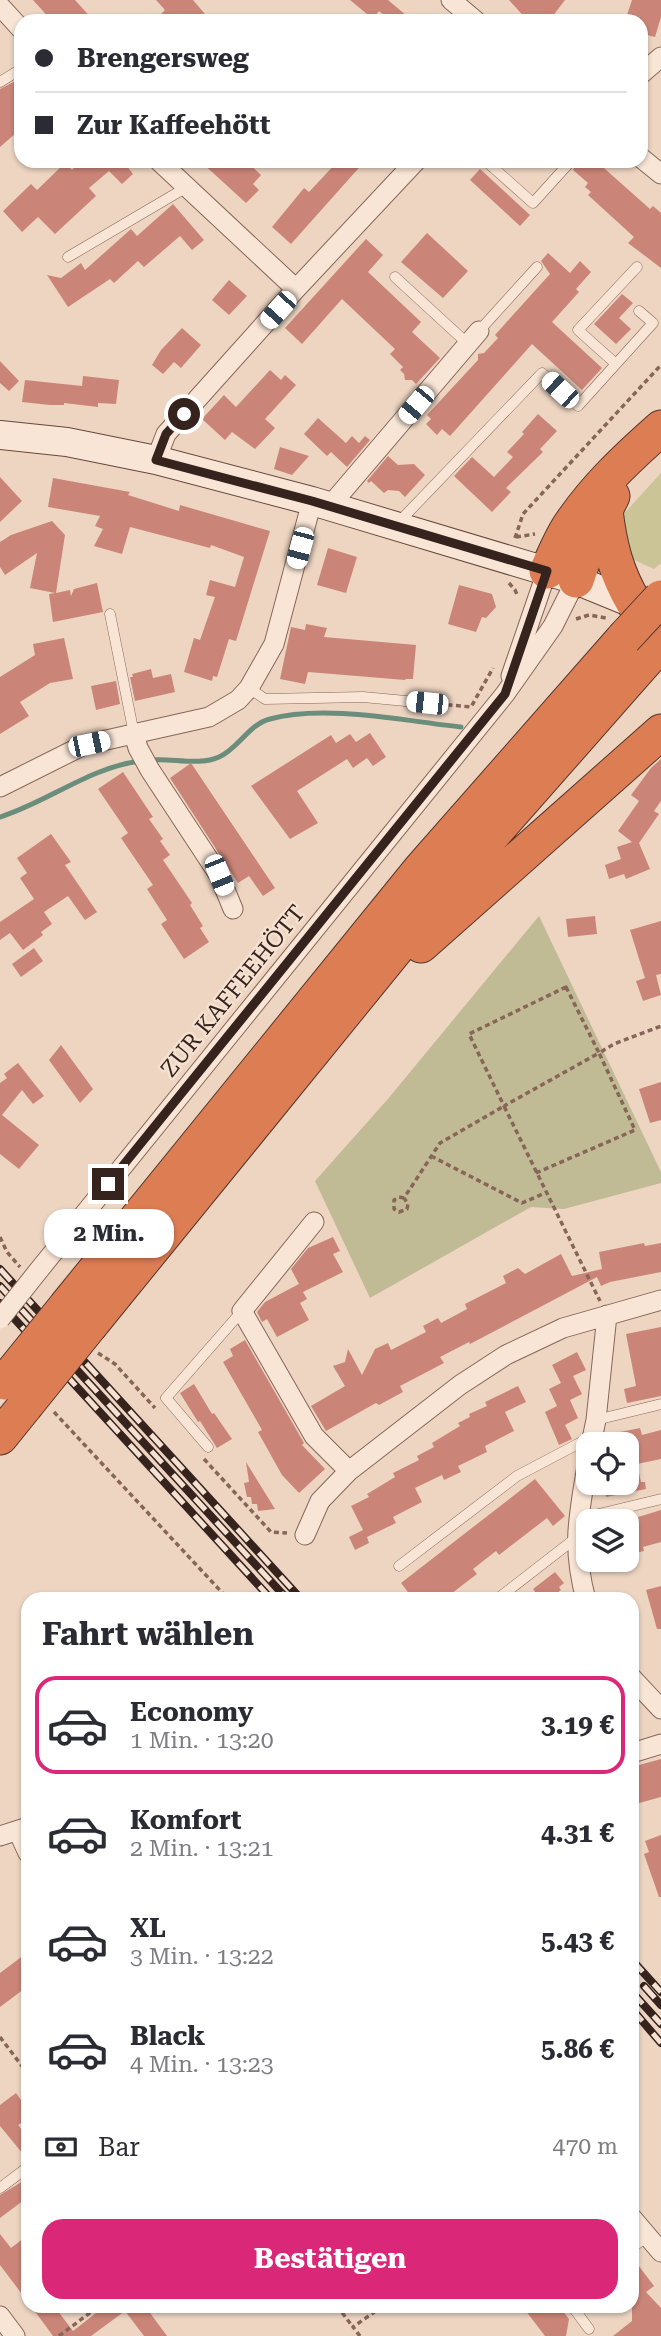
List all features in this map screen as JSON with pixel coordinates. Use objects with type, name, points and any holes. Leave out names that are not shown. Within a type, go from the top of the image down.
[{"type":"highway","points":[[561,575],[567,530],[590,497],[631,454],[661,428]]},
{"type":"highway","points":[[561,575],[589,542],[612,495],[661,445]]},
{"type":"highway","points":[[605,510],[613,560],[621,582],[644,625]]},
{"type":"highway","points":[[0,1437],[19,1395],[84,1326],[343,1015],[448,885],[644,625]]},
{"type":"highway","points":[[84,1326],[421,869],[644,625]]},
{"type":"highway","points":[[343,1015],[661,732]]},
{"type":"main road","points":[[0,435],[67,442],[156,460],[321,504],[508,559],[561,575],[644,625]]},
{"type":"street","points":[[450,0],[467,14]]},
{"type":"street","points":[[0,6],[14,21]]},
{"type":"street","points":[[167,168],[296,289]]},
{"type":"street","points":[[156,460],[166,434],[408,168]]},
{"type":"street","points":[[0,787],[84,745],[136,741],[209,717],[238,700],[249,688],[274,644],[321,504],[474,338]]},
{"type":"street","name":"ZUR KAFFEEHÖTT","points":[[0,1319],[32,1271],[505,694],[539,648],[558,616],[561,575]]},
{"type":"street","name":"ZUR KAFFEEHÖTT","points":[[505,694],[561,575]]},
{"type":"street","points":[[136,741],[150,770],[219,875],[233,909]]},
{"type":"street","points":[[314,1222],[242,1311],[314,1436],[349,1471]]},
{"type":"street","points":[[304,1535],[320,1501],[349,1471],[460,1385],[506,1355],[563,1328],[661,1300]]},
{"type":"street","points":[[593,1432],[607,1315]]},
{"type":"street","points":[[579,1572],[584,1592]]},
{"type":"street","points":[[639,1685],[661,1709]]},
{"type":"street","points":[[639,1752],[661,1744]]},
{"type":"street","points":[[639,2242],[661,2252]]},
{"type":"street","points":[[0,2316],[15,2336]]},
{"type":"lane","points":[[494,168],[533,203],[565,168]]},
{"type":"lane","points":[[68,257],[187,187]]},
{"type":"lane","points":[[395,277],[474,338],[537,267]]},
{"type":"lane","points":[[616,364],[578,330],[636,267]]},
{"type":"lane","points":[[396,526],[542,373],[578,406],[653,323],[639,310]]},
{"type":"lane","points":[[110,614],[136,741]]},
{"type":"lane","points":[[249,688],[265,699],[363,697],[427,703]]},
{"type":"lane","points":[[208,1447],[166,1398],[242,1311]]},
{"type":"lane","points":[[595,1432],[661,1404]]},
{"type":"lane","points":[[399,1566],[517,1476],[576,1443]]},
{"type":"lane","points":[[632,1509],[661,1499]]},
{"type":"lane","points":[[505,1592],[576,1529]]},
{"type":"lane","points":[[0,2188],[21,2172]]},
{"type":"lane","points":[[577,2313],[589,2329]]},
{"type":"path","points":[[508,559],[523,514],[661,365]]},
{"type":"path","points":[[558,616],[573,620],[589,615],[644,625]]},
{"type":"path","points":[[427,703],[471,707],[497,661]]},
{"type":"path","points":[[536,1173],[635,1130],[566,987],[469,1034],[536,1173],[607,1315]]},
{"type":"path","points":[[404,1198],[440,1143],[614,1044],[661,1026]]},
{"type":"path","points":[[431,1156],[522,1203],[546,1193]]},
{"type":"path","points":[[404,1198],[408,1201],[407,1209],[399,1212],[394,1209],[394,1200],[404,1198]]},
{"type":"path","points":[[0,1237],[7,1252],[32,1271]]},
{"type":"path","points":[[84,1326],[102,1358],[115,1364],[161,1414]]},
{"type":"path","points":[[19,1395],[221,1592]]},
{"type":"path","points":[[198,1453],[271,1532],[304,1535]]},
{"type":"path","points":[[0,2037],[21,2065]]},
{"type":"path","points":[[59,2336],[90,2313]]},
{"type":"path","points":[[342,2313],[360,2336]]},
{"type":"path","points":[[353,2327],[373,2313]]},
{"type":"shaded area","points":[[661,473],[661,563],[654,569],[619,553],[620,518]]},
{"type":"shaded area","points":[[539,916],[661,1172],[661,1183],[564,1209],[531,1207],[370,1298],[315,1181],[387,1100]]},
{"type":"building","points":[[33,0],[75,0],[88,14],[46,14]]},
{"type":"building","points":[[156,0],[193,0],[205,14],[161,14],[165,10]]},
{"type":"building","points":[[350,0],[388,0],[405,14],[383,14],[379,11],[377,14],[367,14]]},
{"type":"building","points":[[509,0],[565,0],[554,14],[522,14]]},
{"type":"building","points":[[632,0],[661,0],[661,17],[655,37],[648,35],[648,14],[627,14]]},
{"type":"building","points":[[14,82],[14,135],[0,147],[0,89]]},
{"type":"building","points":[[60,168],[128,168],[133,174],[122,184],[109,171],[89,188],[96,196],[55,234],[38,217],[22,232],[3,211],[31,184],[37,190]]},
{"type":"building","points":[[208,168],[254,168],[261,175],[253,184],[259,190],[246,203]]},
{"type":"building","points":[[331,168],[359,168],[291,244],[272,227],[304,188],[309,192]]},
{"type":"building","points":[[604,168],[650,209],[653,206],[661,213],[661,268],[628,243],[634,237],[588,195],[591,192],[585,187],[588,183],[573,170]]},
{"type":"building","points":[[480,169],[530,215],[520,226],[470,180]]},
{"type":"building","points":[[173,204],[204,240],[192,250],[180,236],[144,267],[138,261],[114,283],[110,279],[68,307],[47,275],[61,278],[81,263],[85,270],[131,229],[137,236]]},
{"type":"building","points":[[427,233],[468,271],[443,298],[401,262]]},
{"type":"building","points":[[366,239],[383,255],[368,272],[421,322],[412,332],[440,358],[416,384],[412,380],[405,380],[400,370],[403,367],[390,354],[395,349],[342,299],[302,344],[285,328]]},
{"type":"building","points":[[548,253],[570,273],[580,261],[591,272],[576,289],[579,292],[552,322],[602,368],[582,390],[532,344],[450,436],[442,429],[437,435],[426,424],[431,419],[427,415],[478,360],[478,354],[484,353],[498,338],[495,335],[550,274],[541,261]]},
{"type":"building","points":[[229,280],[247,296],[229,315],[212,300]]},
{"type":"building","points":[[622,294],[633,303],[619,318],[631,329],[616,344],[594,324]]},
{"type":"building","points":[[182,328],[201,345],[181,368],[174,362],[163,374],[152,365],[161,350]]},
{"type":"building","points":[[0,361],[19,381],[9,391],[0,383]]},
{"type":"building","points":[[270,370],[281,380],[285,375],[296,385],[265,419],[275,428],[255,449],[232,432],[225,440],[202,419],[224,395],[236,407]]},
{"type":"building","points":[[83,376],[119,380],[116,404],[98,403],[98,407],[22,402],[25,380],[82,386]]},
{"type":"building","points":[[538,414],[557,431],[540,449],[543,452],[506,488],[511,492],[492,512],[454,476],[472,457],[494,477],[513,457],[507,452]]},
{"type":"building","points":[[318,418],[346,443],[352,436],[359,443],[365,436],[370,440],[347,467],[331,452],[327,456],[304,434]]},
{"type":"building","points":[[280,447],[309,456],[292,475],[274,469]]},
{"type":"building","points":[[388,456],[398,465],[414,464],[425,475],[405,497],[399,491],[388,490],[384,493],[371,481],[367,481]]},
{"type":"building","points":[[0,477],[22,501],[0,522]]},
{"type":"building","points":[[53,478],[130,492],[128,495],[179,511],[180,505],[270,531],[236,641],[229,639],[217,677],[213,676],[212,681],[184,672],[194,638],[200,640],[215,597],[206,595],[210,580],[235,587],[244,557],[211,545],[210,548],[130,527],[122,554],[94,546],[103,529],[95,526],[100,516],[48,507]]},
{"type":"building","points":[[52,521],[65,535],[56,593],[70,590],[71,596],[74,589],[97,583],[103,612],[53,622],[49,594],[55,593],[30,588],[37,553],[5,575],[0,567],[0,542],[11,535]]},
{"type":"building","points":[[328,548],[357,557],[346,593],[317,585]]},
{"type":"building","points":[[459,585],[492,594],[496,607],[486,618],[482,617],[476,632],[448,624]]},
{"type":"building","points":[[306,624],[327,628],[324,637],[416,645],[413,679],[308,672],[305,684],[280,679],[291,627],[305,630]]},
{"type":"building","points":[[64,638],[73,679],[50,683],[20,702],[29,716],[0,734],[0,677],[35,655],[33,644]]},
{"type":"building","points":[[151,669],[153,678],[171,674],[175,692],[135,701],[130,677]]},
{"type":"building","points":[[116,681],[120,704],[96,710],[91,686]]},
{"type":"building","points":[[370,733],[386,757],[373,766],[367,758],[353,768],[347,759],[297,791],[318,823],[290,839],[251,786],[331,735],[336,743],[350,734],[356,742]]},
{"type":"building","points":[[661,759],[661,801],[654,811],[659,814],[639,843],[650,869],[626,879],[624,874],[609,879],[605,865],[621,859],[617,847],[632,842],[618,831],[639,801],[631,795]]},
{"type":"building","points":[[191,763],[275,888],[263,896],[249,876],[238,883],[170,778]]},
{"type":"building","points":[[123,772],[153,817],[149,819],[170,855],[163,860],[192,903],[190,905],[203,926],[200,928],[209,942],[184,959],[161,924],[167,920],[147,889],[153,885],[121,838],[128,833],[98,789]]},
{"type":"building","points":[[51,834],[71,862],[65,865],[97,912],[85,920],[68,896],[44,912],[52,924],[41,932],[43,935],[23,950],[10,933],[0,940],[0,922],[34,899],[20,878],[27,873],[17,858]]},
{"type":"building","points":[[595,916],[597,934],[568,937],[566,919]]},
{"type":"building","points":[[661,921],[661,974],[656,975],[661,995],[643,1001],[636,981],[645,978],[630,930]]},
{"type":"building","points":[[34,948],[43,961],[21,977],[12,964]]},
{"type":"building","points":[[61,1045],[93,1089],[80,1103],[49,1060]]},
{"type":"building","points":[[18,1063],[44,1096],[33,1104],[22,1090],[2,1115],[39,1145],[19,1169],[0,1154],[0,1083],[7,1078],[4,1074]]},
{"type":"building","points":[[661,1082],[661,1120],[650,1123],[639,1089]]},
{"type":"building","points":[[333,1237],[340,1251],[333,1254],[343,1272],[303,1292],[307,1299],[300,1303],[309,1320],[277,1337],[267,1319],[262,1322],[257,1312],[265,1302],[299,1284],[291,1269],[308,1248]]},
{"type":"building","points":[[644,1243],[645,1246],[661,1243],[661,1272],[601,1286],[597,1277],[440,1357],[444,1363],[400,1386],[403,1392],[379,1405],[376,1403],[326,1431],[311,1406],[345,1386],[333,1366],[345,1362],[348,1349],[362,1375],[375,1349],[388,1343],[391,1350],[426,1332],[423,1326],[438,1318],[441,1323],[467,1309],[465,1304],[506,1283],[503,1276],[518,1268],[525,1274],[561,1254],[572,1276],[602,1269],[599,1252]]},
{"type":"building","points":[[661,1327],[661,1396],[627,1403],[624,1389],[636,1386],[626,1334]]},
{"type":"building","points":[[245,1340],[304,1443],[302,1445],[325,1469],[299,1493],[282,1475],[258,1432],[262,1430],[223,1362],[233,1356],[230,1349]]},
{"type":"building","points":[[577,1352],[586,1370],[573,1376],[582,1394],[570,1400],[578,1418],[565,1425],[572,1439],[559,1445],[545,1412],[557,1406],[549,1389],[561,1383],[552,1365]]},
{"type":"building","points":[[194,1384],[212,1414],[214,1413],[232,1439],[217,1448],[180,1393]]},
{"type":"building","points":[[518,1386],[526,1402],[505,1412],[514,1431],[485,1446],[487,1452],[458,1466],[461,1472],[444,1480],[442,1475],[415,1488],[422,1502],[393,1517],[396,1523],[367,1537],[369,1543],[355,1550],[349,1537],[363,1530],[351,1506],[369,1497],[367,1494],[395,1477],[393,1473],[419,1460],[417,1456],[434,1447],[432,1443],[460,1426],[458,1423],[470,1417],[469,1414],[487,1406],[485,1402]]},
{"type":"building","points":[[640,1428],[642,1435],[661,1430],[661,1459],[639,1464],[639,1432],[620,1432]]},
{"type":"building","points":[[246,1462],[275,1509],[258,1511],[257,1504],[252,1504],[251,1497],[247,1497],[244,1483],[249,1482]]},
{"type":"building","points":[[639,1473],[641,1482],[645,1482],[646,1489],[639,1490]]},
{"type":"building","points":[[535,1479],[565,1516],[553,1526],[547,1518],[499,1555],[496,1551],[473,1569],[477,1574],[453,1592],[408,1592],[401,1583]]},
{"type":"building","points":[[661,1510],[661,1542],[643,1547],[644,1551],[639,1552],[639,1517]]},
{"type":"building","points":[[555,1572],[564,1583],[559,1587],[561,1590],[558,1592],[535,1592],[533,1589]]},
{"type":"building","points":[[661,1586],[661,1629],[657,1629],[646,1590]]},
{"type":"building","points":[[661,1759],[661,1797],[639,1803],[639,1765]]},
{"type":"building","points":[[661,1835],[659,1897],[644,1854],[649,1852],[645,1841]]},
{"type":"building","points":[[21,1957],[21,1991],[0,2007],[0,1973]]},
{"type":"building","points":[[16,2093],[21,2100],[21,2123],[18,2125],[21,2129],[21,2152],[0,2126],[0,2105]]},
{"type":"building","points":[[21,2182],[21,2202],[0,2218],[0,2195]]},
{"type":"building","points":[[0,2234],[11,2248],[21,2240],[21,2293],[0,2265]]},
{"type":"building","points":[[639,2266],[654,2286],[646,2292],[661,2308],[661,2336],[613,2336],[632,2321],[632,2313],[639,2313]]},
{"type":"building","points":[[36,2313],[59,2313],[73,2331],[96,2313],[122,2313],[91,2336],[53,2336]]},
{"type":"building","points":[[127,2313],[150,2313],[167,2336],[144,2336]]},
{"type":"building","points":[[527,2313],[564,2313],[569,2319],[566,2336],[545,2336]]},
{"type":"waterway","points":[[151,760],[211,760],[226,753],[263,722],[291,715],[339,713],[461,727]]},
{"type":"waterway","points":[[0,817],[104,770],[141,761]]},
{"type":"railway","points":[[0,1269],[295,1592]]},
{"type":"railway","points":[[0,1286],[281,1592]]},
{"type":"railway","points":[[0,1303],[265,1592]]},
{"type":"railway","points":[[639,1968],[661,1992]]},
{"type":"railway","points":[[644,1986],[661,2005]]},
{"type":"railway","points":[[639,2000],[661,2024]]},
{"type":"railway","points":[[639,2017],[661,2043]]},
{"type":"route","points":[[108,1184],[505,694],[547,571],[312,501],[156,460],[166,434],[184,414]]}]
